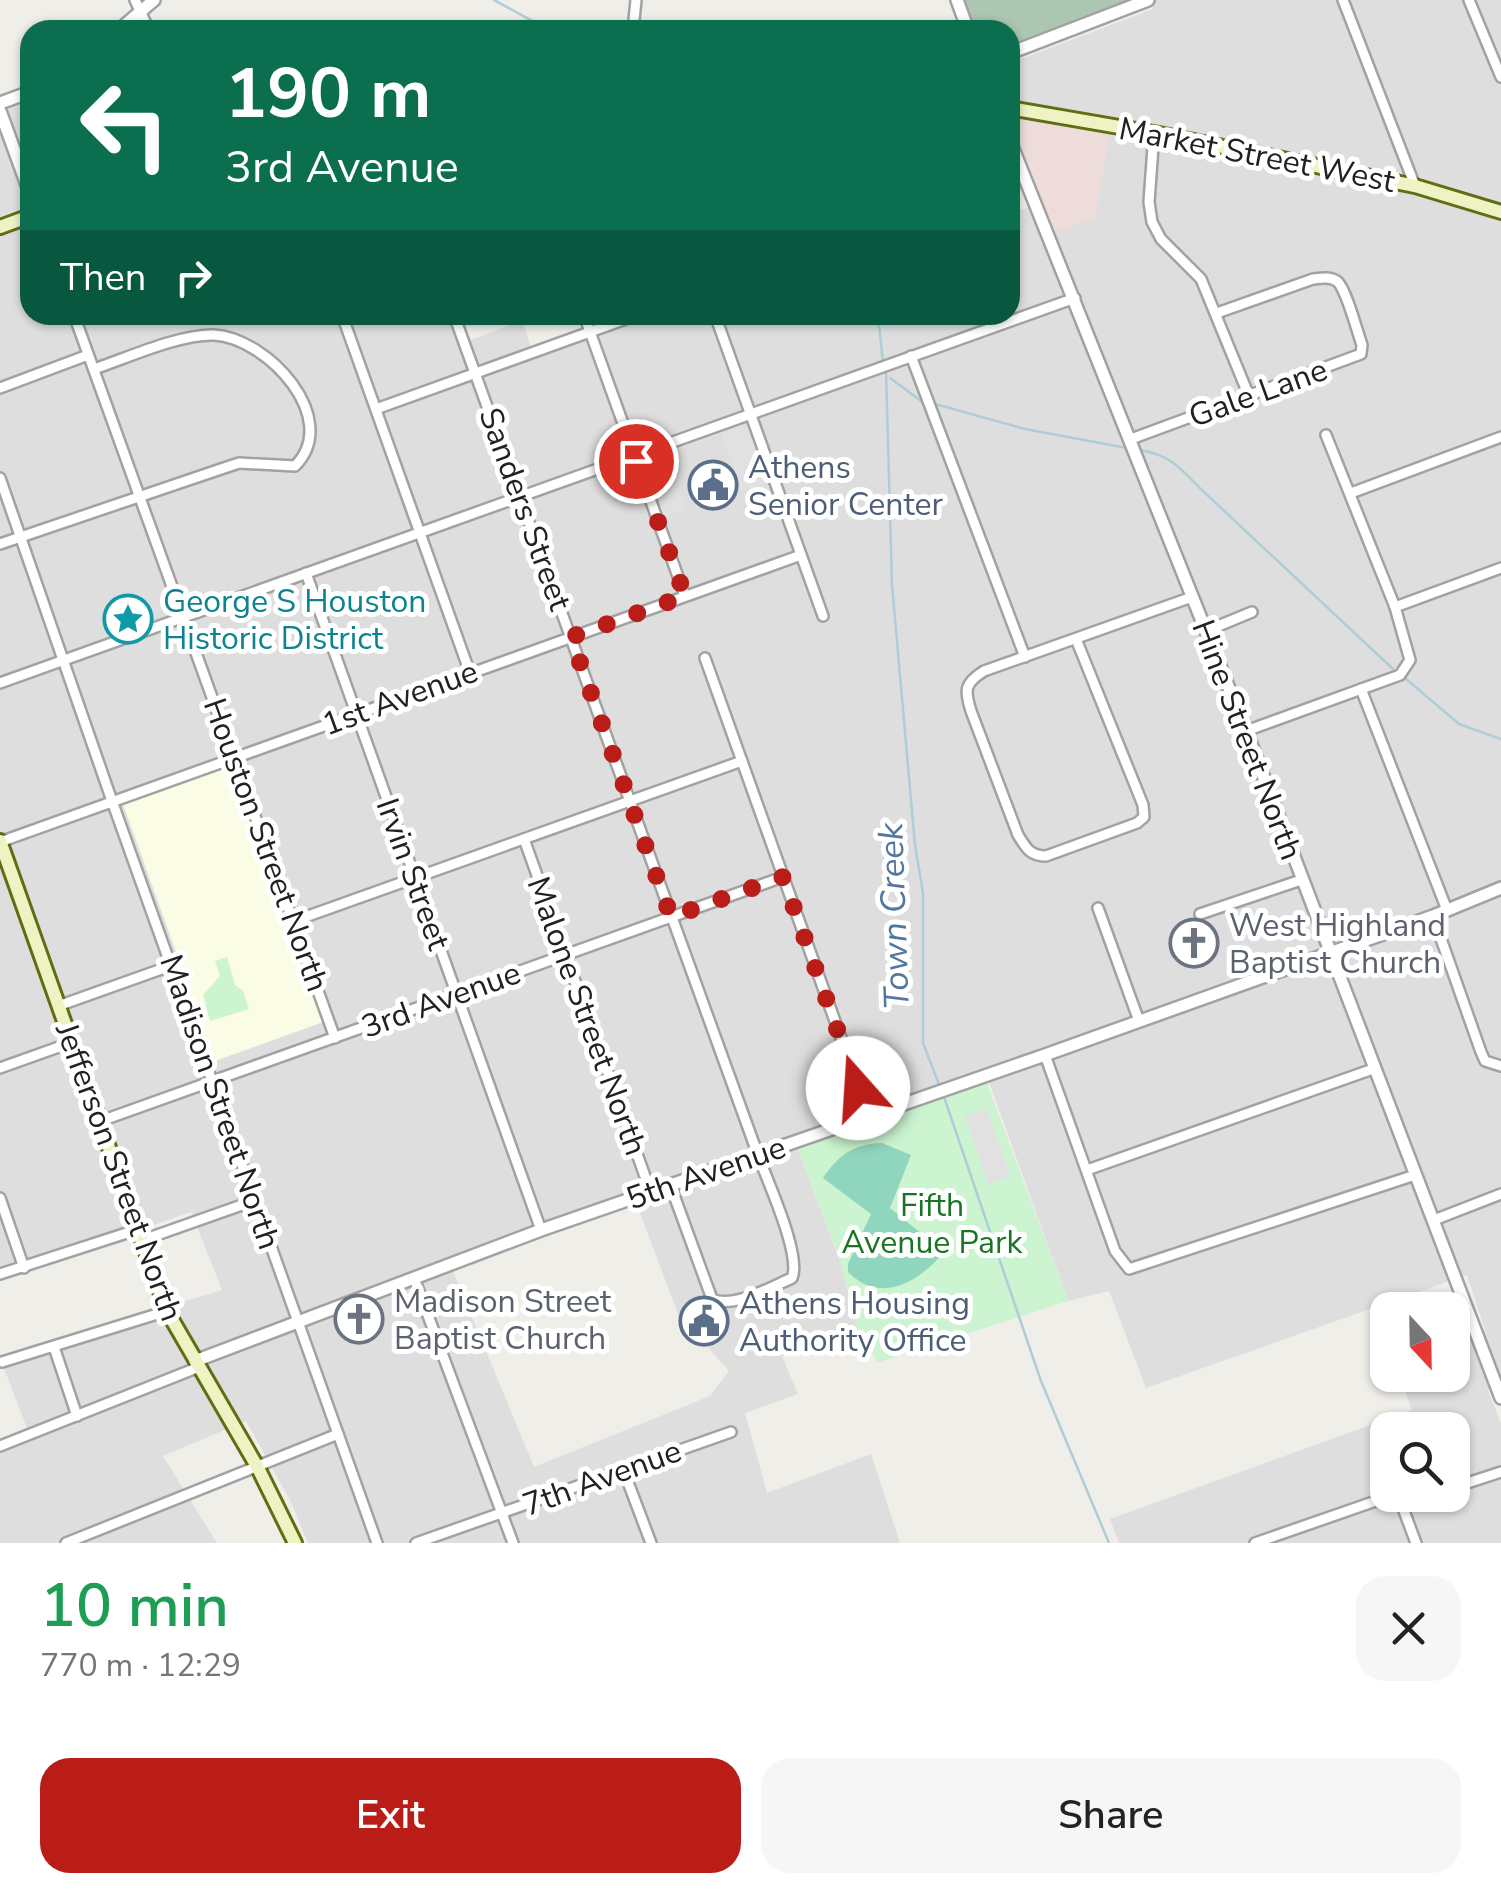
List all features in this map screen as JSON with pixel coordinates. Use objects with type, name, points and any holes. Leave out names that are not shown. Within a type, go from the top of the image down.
[{"type":"main road","name":"Market Street West","points":[[1020,110],[1414,186],[1501,212]]},
{"type":"main road","name":"Jefferson Street North","points":[[0,841],[167,1311],[258,1468],[294,1543]]},
{"type":"street","points":[[138,5],[154,0]]},
{"type":"street","points":[[1020,49],[1148,0]]},
{"type":"street","points":[[1343,0],[1414,186]]},
{"type":"street","points":[[1469,0],[1501,77]]},
{"type":"street","points":[[0,110],[20,166]]},
{"type":"street","points":[[1154,133],[1149,202],[1152,222],[1161,238],[1201,279],[1249,396]]},
{"type":"street","name":"Hine Street North","points":[[1020,166],[1246,731],[1501,1398]]},
{"type":"street","name":"Gale Lane","points":[[1131,439],[1362,354],[1343,292],[1338,282],[1330,278],[1314,278],[1216,312]]},
{"type":"street","points":[[1020,317],[1074,298]]},
{"type":"street","name":"Houston Street North","points":[[78,325],[335,1038]]},
{"type":"street","points":[[346,325],[470,673]]},
{"type":"street","name":"Sanders Street","points":[[458,325],[758,1155],[796,1269],[792,1278],[720,1303],[712,1299],[671,1187]]},
{"type":"street","points":[[588,325],[685,596]]},
{"type":"street","points":[[376,408],[609,325]]},
{"type":"street","points":[[719,325],[823,616]]},
{"type":"street","points":[[0,683],[998,325]]},
{"type":"street","points":[[0,544],[239,464],[295,466],[308,453],[311,433],[307,414],[284,373],[254,348],[228,337],[191,338],[94,369]]},
{"type":"street","points":[[0,388],[88,355]]},
{"type":"street","points":[[910,356],[1026,657]]},
{"type":"street","points":[[1246,731],[1400,674],[1407,668],[1410,650],[1396,608],[1326,435]]},
{"type":"street","points":[[1351,492],[1501,437]]},
{"type":"street","points":[[0,478],[20,537]]},
{"type":"street","name":"Madison Street North","points":[[20,537],[377,1543]]},
{"type":"street","name":"1st Avenue","points":[[0,841],[801,555]]},
{"type":"street","points":[[1396,608],[1501,568]]},
{"type":"street","name":"Irvin Street","points":[[306,574],[541,1230]]},
{"type":"street","points":[[1076,639],[1143,805],[1144,816],[1137,823],[1046,856],[1036,856],[1018,835],[969,705],[965,691],[968,681],[984,672],[1192,596]]},
{"type":"street","points":[[1206,631],[1252,612]]},
{"type":"street","points":[[705,658],[850,1063],[862,1118]]},
{"type":"street","points":[[1361,689],[1447,910]]},
{"type":"street","points":[[294,921],[742,761]]},
{"type":"street","name":"Malone Street North","points":[[524,839],[650,1194]]},
{"type":"street","name":"3rd Avenue","points":[[98,1122],[783,877]]},
{"type":"street","points":[[1200,914],[1300,880]]},
{"type":"street","name":"5th Avenue","points":[[0,1446],[296,1321],[541,1230],[1329,954],[1501,888]]},
{"type":"street","points":[[1098,908],[1139,1021]]},
{"type":"street","points":[[1433,916],[1481,1052],[1486,1060],[1501,1066]]},
{"type":"street","points":[[58,1006],[172,965]]},
{"type":"street","points":[[0,1068],[70,1043]]},
{"type":"street","points":[[1045,1055],[1116,1251],[1129,1269],[1414,1176]]},
{"type":"street","points":[[1086,1170],[1373,1069]]},
{"type":"street","points":[[1434,1220],[1501,1194]]},
{"type":"street","points":[[0,1198],[24,1268]]},
{"type":"street","points":[[0,1274],[256,1200]]},
{"type":"street","points":[[414,1278],[513,1543]]},
{"type":"street","points":[[2,1362],[167,1311]]},
{"type":"street","points":[[54,1347],[77,1416]]},
{"type":"street","name":"7th Avenue","points":[[416,1543],[732,1432]]},
{"type":"street","points":[[66,1543],[338,1434]]},
{"type":"street","points":[[623,1469],[651,1543]]},
{"type":"street","points":[[1470,1482],[1501,1472]]},
{"type":"street","points":[[1255,1543],[1370,1507]]},
{"type":"street","points":[[1403,1512],[1416,1543]]},
{"type":"shaded area","points":[[963,0],[1134,0],[1020,41],[1020,20],[970,20]]},
{"type":"shaded area","points":[[1151,0],[1501,0],[1501,1385],[1488,1390],[1501,1424],[1501,1543],[1119,1543],[1110,1519],[1370,1425],[1370,1512],[1470,1512],[1470,1412],[1406,1412],[1412,1410],[1405,1392],[1470,1392],[1470,1336],[1485,1330],[1467,1275],[1419,1292],[1370,1292],[1370,1309],[1146,1388],[1109,1291],[1068,1301],[984,1068],[448,1259],[534,1467],[710,1396],[729,1371],[678,1314],[637,1205],[798,1149],[841,1264],[858,1332],[782,1356],[798,1394],[745,1413],[767,1493],[871,1454],[900,1543],[308,1543],[290,1500],[246,1421],[163,1456],[217,1543],[0,1543],[0,1442],[28,1431],[0,1358],[222,1290],[191,1212],[0,1279],[0,109],[20,101],[20,325],[450,325],[458,345],[509,325],[524,325],[531,347],[595,325],[1020,325],[1020,210],[1042,202],[1055,232],[1110,131],[1020,118],[1020,59],[1153,9]]},
{"type":"shaded area","points":[[1020,118],[1110,131],[1095,218],[1054,232],[1020,143]]},
{"type":"shaded area","points":[[737,425],[750,427],[770,483],[741,492],[721,434],[667,454],[665,449],[720,429],[722,434]]},
{"type":"shaded area","points":[[663,450],[686,510],[663,517],[644,464],[650,461],[648,456]]},
{"type":"shaded area","points":[[230,765],[326,1021],[215,1061],[123,804]]},
{"type":"shaded area","points":[[987,1109],[1011,1177],[988,1184],[965,1115]]},
{"type":"green space","points":[[227,957],[235,985],[243,991],[249,1009],[210,1021],[203,995],[220,976],[215,961]]},
{"type":"green space","name":"Fifth Avenue Park","points":[[987,1083],[1068,1301],[877,1363],[871,1348],[860,1341],[841,1264],[798,1148]]},
{"type":"green space","points":[[882,1143],[911,1155],[890,1208],[944,1252],[911,1280],[886,1288],[861,1282],[848,1272],[871,1214],[823,1178],[848,1152]]},
{"type":"waterway","name":"Town Creek","points":[[494,0],[531,20]]},
{"type":"waterway","name":"Town Creek","points":[[879,325],[883,363]]},
{"type":"waterway","name":"Town Creek","points":[[886,371],[892,585],[915,845],[923,893],[923,1043],[940,1087]]},
{"type":"waterway","points":[[890,378],[921,401]]},
{"type":"waterway","points":[[935,404],[1025,429],[1127,448]]},
{"type":"waterway","points":[[1140,450],[1176,465],[1393,669]]},
{"type":"waterway","points":[[1405,678],[1459,724],[1501,739]]},
{"type":"waterway","name":"Town Creek","points":[[943,1094],[1041,1381],[1109,1543]]},
{"type":"place","name":"Athens Senior Center","points":[[713,485]]},
{"type":"place","name":"George S Houston Historic District","points":[[128,619]]},
{"type":"place","name":"West Highland Baptist Church","points":[[1194,943]]},
{"type":"place","name":"Madison Street Baptist Church","points":[[359,1319]]},
{"type":"place","name":"Athens Housing Authority Office","points":[[704,1321]]},
{"type":"route","points":[[636,461],[685,596],[571,637],[671,917],[783,877],[858,1088]]}]
